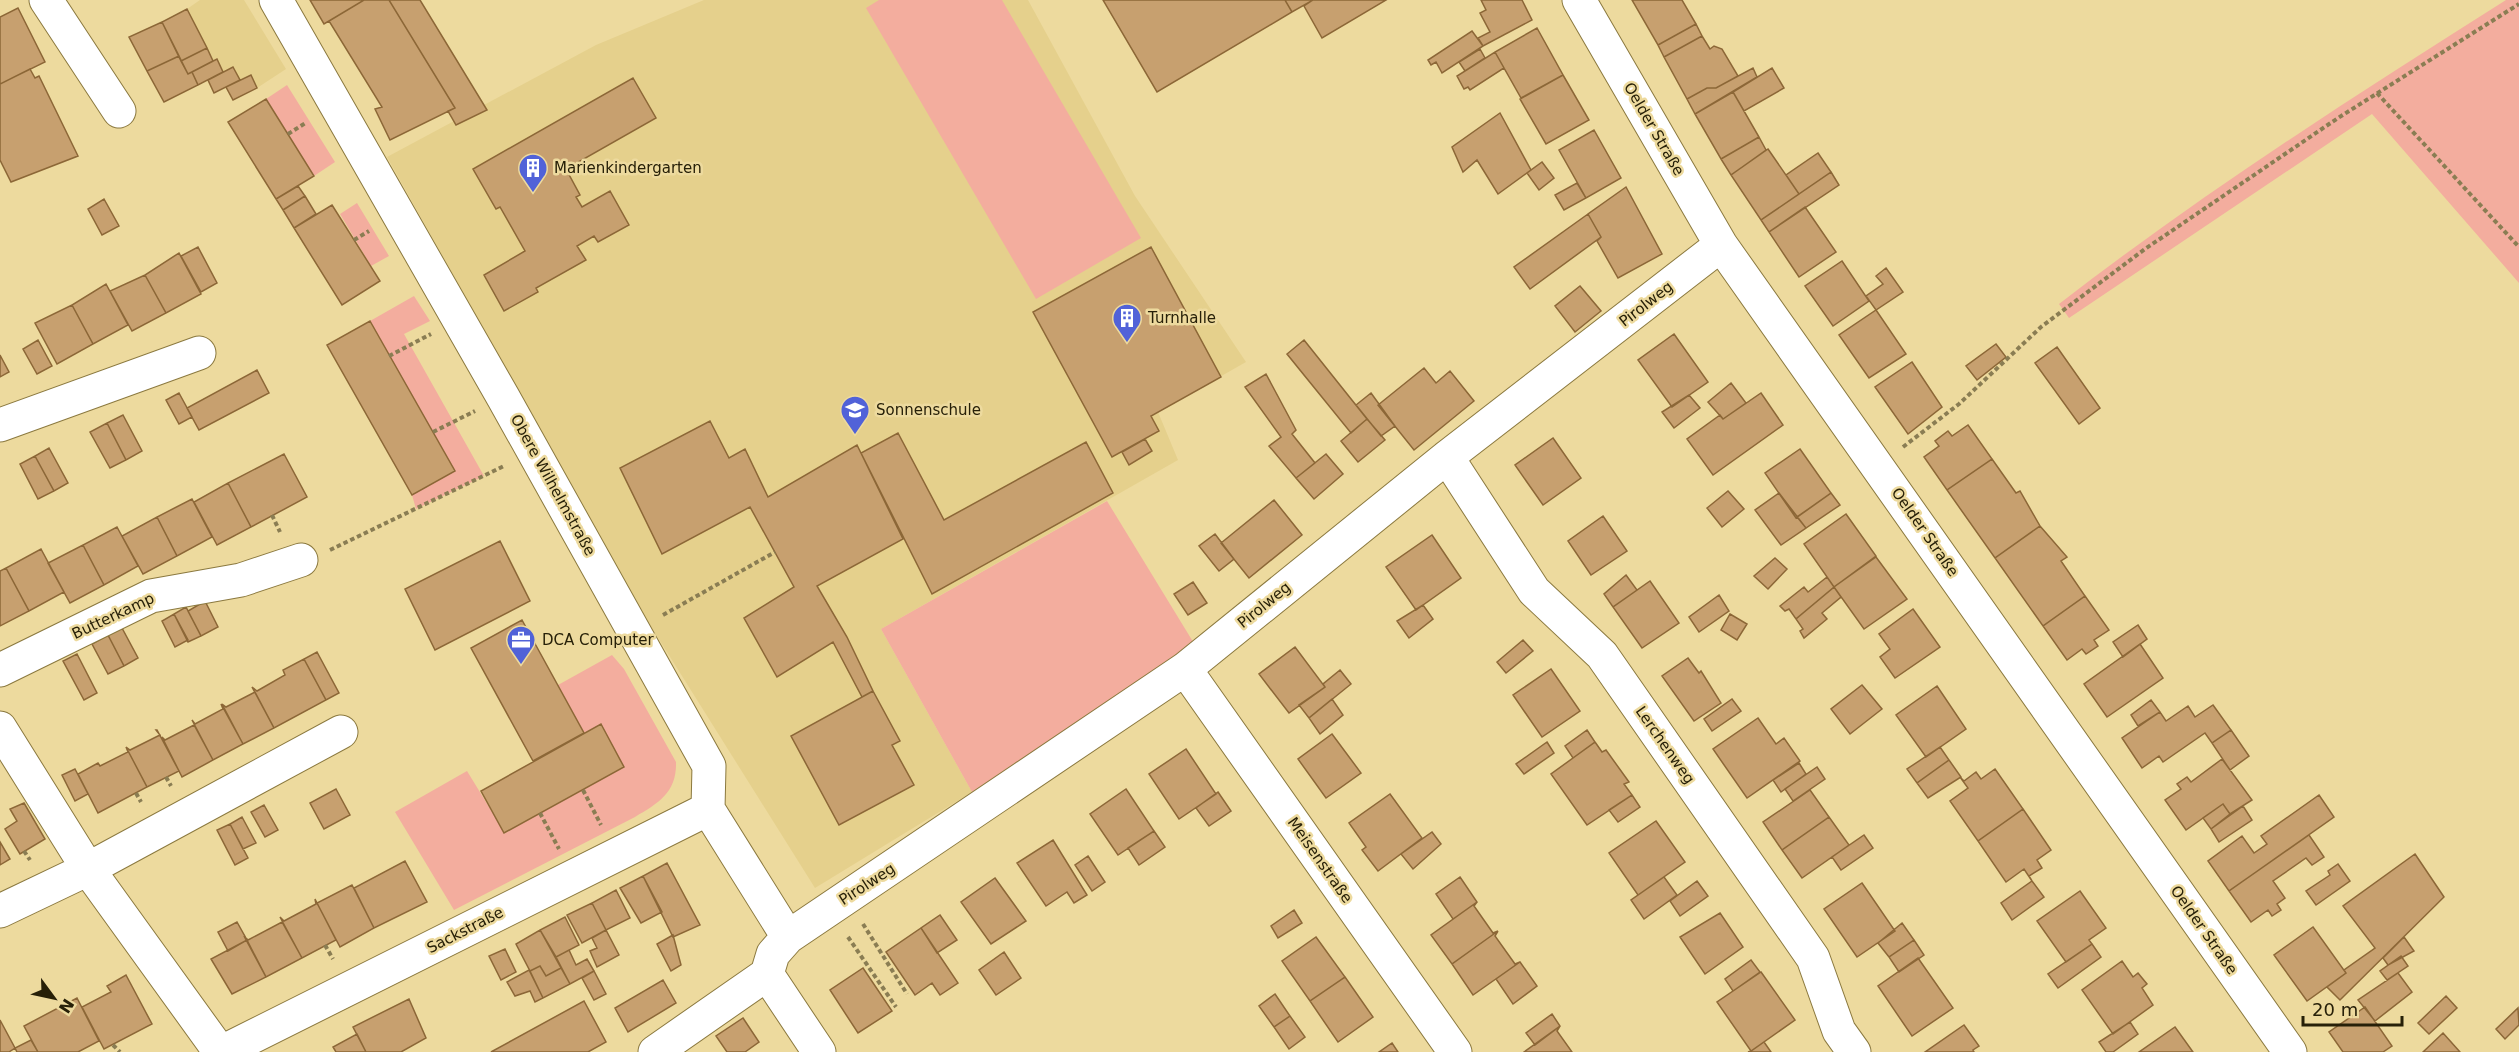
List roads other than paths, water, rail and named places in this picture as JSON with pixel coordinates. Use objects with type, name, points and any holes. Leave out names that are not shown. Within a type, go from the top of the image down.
[{"type":"street","points":[[46,0],[119,111]]},
{"type":"street","name":"Obere Wilhelmstraße","points":[[276,0],[534,451],[709,766],[708,808]]},
{"type":"street","name":"Oelder Straße","points":[[1579,0],[1721,245],[2290,1052]]},
{"type":"street","name":"Pirolweg","points":[[788,937],[1185,669],[1447,457],[1721,245]]},
{"type":"street","points":[[0,425],[199,353]]},
{"type":"street","name":"Lerchenweg","points":[[1447,457],[1534,591],[1602,655],[1807,948],[1813,958],[1839,1031],[1854,1052]]},
{"type":"street","name":"Butterkamp","points":[[0,670],[151,596],[241,580],[301,560]]},
{"type":"street","name":"Meisenstraße","points":[[1185,669],[1455,1052]]},
{"type":"street","points":[[0,729],[88,869],[221,1052]]},
{"type":"street","points":[[0,911],[88,869],[341,732]]},
{"type":"street","points":[[655,1052],[767,974],[773,954],[788,937],[708,808]]},
{"type":"street","name":"Sackstraße","points":[[221,1052],[708,808]]},
{"type":"street","points":[[767,974],[819,1052]]},
{"type":"place","name":"Marienkindergarten","points":[[533,194]]},
{"type":"place","name":"Turnhalle","points":[[1127,344]]},
{"type":"place","name":"Sonnenschule","points":[[855,436]]},
{"type":"place","name":"DCA Computer","points":[[521,666]]}]
